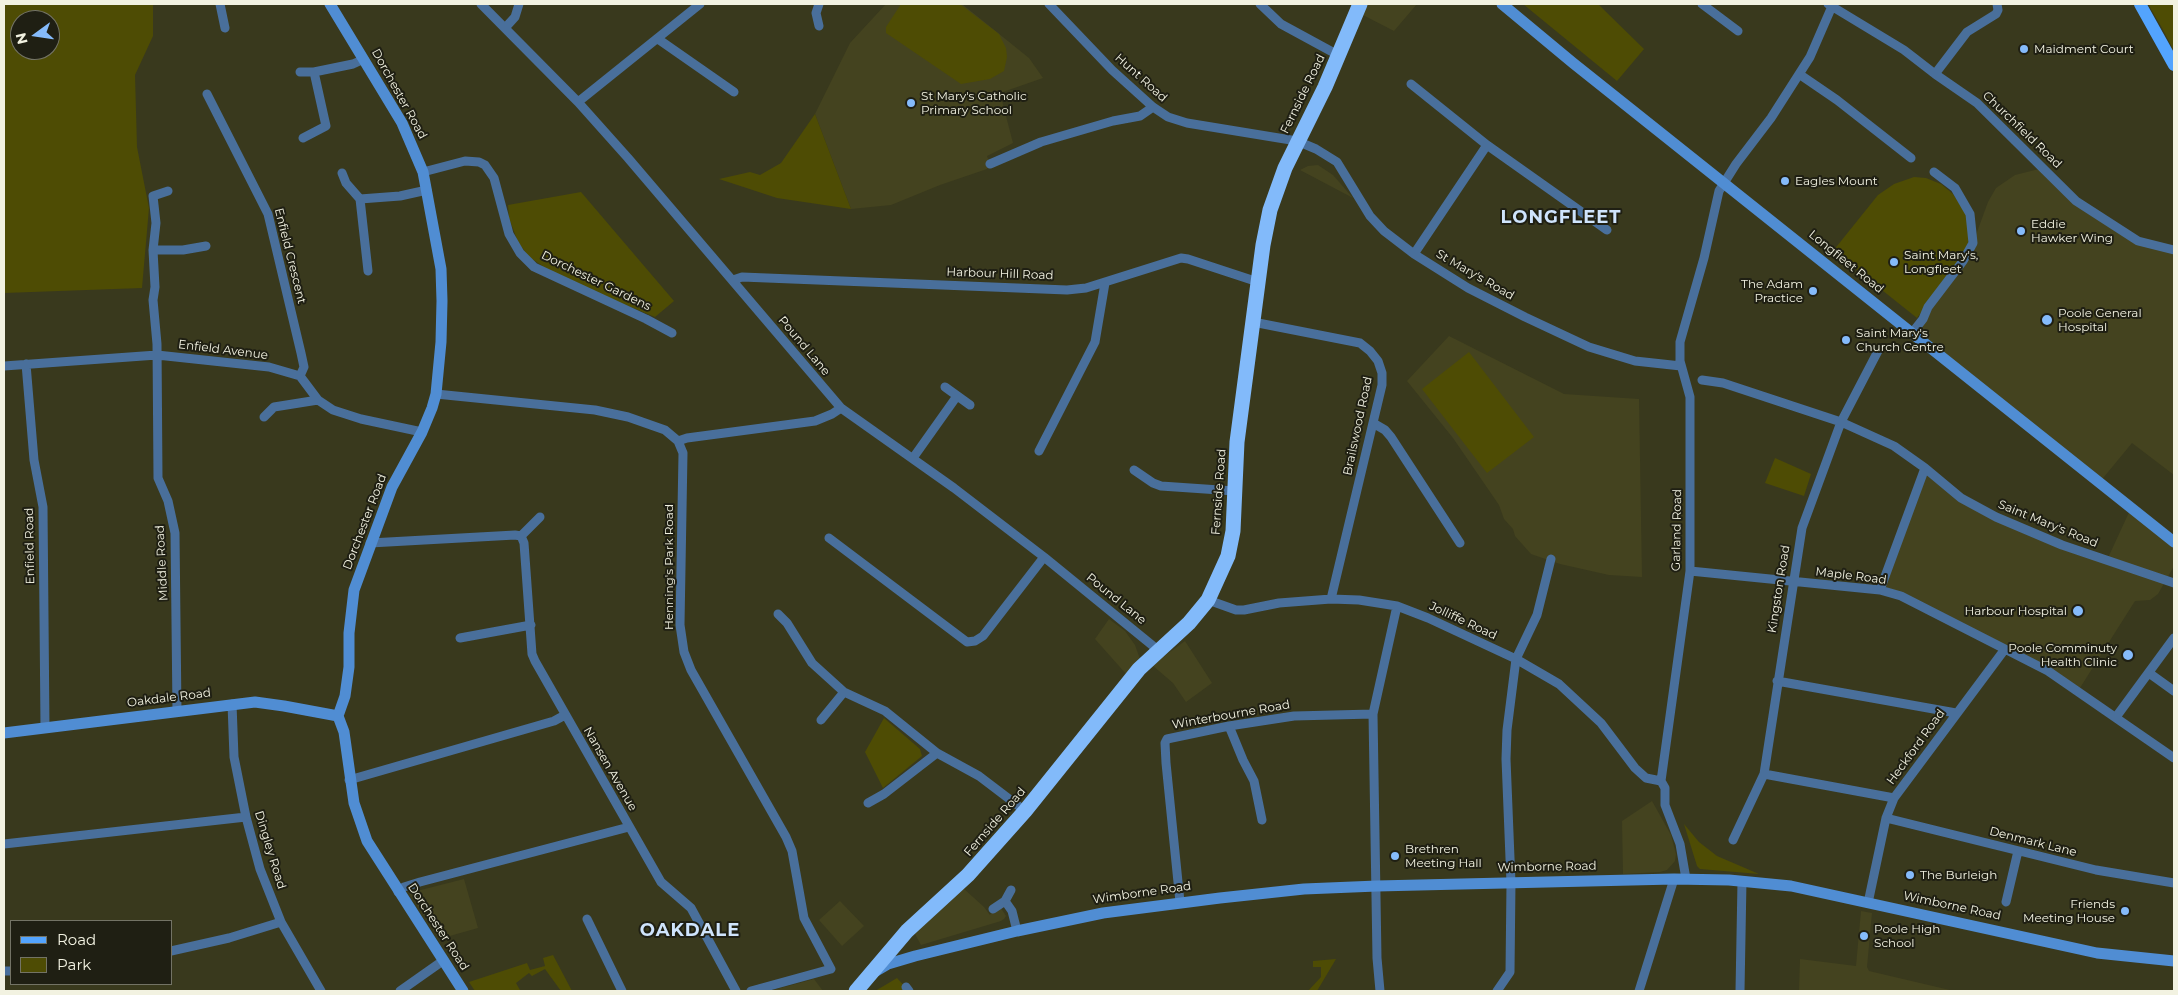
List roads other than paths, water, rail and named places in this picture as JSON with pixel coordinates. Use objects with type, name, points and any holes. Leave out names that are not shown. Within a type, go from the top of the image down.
[{"type":"highway","name":"Fernside Road","points":[[879,970],[899,939],[968,874],[1025,811],[1120,691],[1158,650],[1190,623],[1208,600],[1228,556],[1233,530],[1237,442],[1258,282],[1270,210],[1285,168],[1360,4]]},
{"type":"highway","name":"Wimborne Road","points":[[857,991],[879,970]]},
{"type":"main road","name":"Dorchester Road","points":[[330,4],[402,123],[424,172],[441,277],[440,342],[436,394],[431,414],[392,487],[370,544],[351,602],[349,667],[345,696],[338,716],[344,732],[349,780],[354,803],[367,841],[463,991]]},
{"type":"main road","name":"Longfleet Road","points":[[1502,4],[1578,67],[2174,542]]},
{"type":"main road","points":[[2140,4],[2174,65]]},
{"type":"main road","name":"Oakdale Road","points":[[4,734],[255,702],[338,716]]},
{"type":"main road","name":"Wimborne Road","points":[[879,970],[919,956],[1017,931],[1103,913],[1180,902],[1304,889],[1674,879],[1742,881],[1791,886],[2104,954],[2174,961]]},
{"type":"main road","name":"Wimborne Road","points":[[879,970],[919,956]]},
{"type":"street","name":"Pound Lane","points":[[481,4],[578,102],[733,280],[841,408],[914,458],[1044,557],[1158,650]]},
{"type":"street","points":[[505,28],[515,17],[519,4]]},
{"type":"street","points":[[578,102],[700,4]]},
{"type":"street","points":[[819,4],[816,13],[819,26]]},
{"type":"street","name":"Hunt Road","points":[[1049,4],[1090,48],[1153,107],[1168,117],[1187,123],[1297,141]]},
{"type":"street","points":[[1260,4],[1281,24],[1338,55]]},
{"type":"street","points":[[1702,4],[1738,31]]},
{"type":"street","points":[[1935,74],[1967,32],[1996,14],[1998,10],[1997,4]]},
{"type":"street","points":[[210,10],[220,5],[225,28]]},
{"type":"street","name":"Garland Road","points":[[1686,879],[1680,844],[1665,805],[1665,788],[1660,781],[1690,571],[1690,397],[1681,366],[1680,342],[1704,258],[1718,191],[1771,118],[1799,74],[1817,42],[1831,5]]},
{"type":"street","name":"Churchfield Road","points":[[1831,5],[1904,50],[1935,74],[1977,102],[2076,201],[2138,241],[2174,250]]},
{"type":"street","points":[[658,39],[734,92]]},
{"type":"street","points":[[300,72],[314,72],[353,64],[364,59]]},
{"type":"street","points":[[303,138],[326,126],[314,72]]},
{"type":"street","points":[[1799,74],[1837,100],[1911,158]]},
{"type":"street","points":[[1411,84],[1487,145],[1607,230]]},
{"type":"street","name":"Enfield Crescent","points":[[208,94],[268,214],[304,367],[300,376]]},
{"type":"street","points":[[990,164],[1041,142],[1113,121],[1140,116],[1153,107]]},
{"type":"street","name":"St Mary's Road","points":[[1297,141],[1316,149],[1337,162],[1376,224],[1414,254],[1476,292],[1554,332],[1589,346],[1635,361],[1674,367],[1681,366]]},
{"type":"street","points":[[1414,254],[1487,145]]},
{"type":"street","name":"Dorchester Gardens","points":[[424,172],[465,161],[479,162],[485,165],[494,178],[509,234],[520,253],[534,267],[672,333]]},
{"type":"street","points":[[1912,333],[1923,319],[1928,307],[1963,261],[1973,243],[1970,214],[1955,188],[1934,172]]},
{"type":"street","points":[[342,173],[346,183],[360,200],[368,271]]},
{"type":"street","points":[[360,200],[400,196],[427,190]]},
{"type":"street","name":"Middle Road","points":[[168,191],[153,196],[156,223],[153,250],[155,275],[153,306],[157,355],[158,478],[168,501],[175,533],[177,712]]},
{"type":"street","points":[[153,250],[183,250],[206,246]]},
{"type":"street","name":"Harbour Hill Road","points":[[733,280],[742,277],[1067,290],[1105,283],[1181,258],[1258,282]]},
{"type":"street","points":[[1039,451],[1095,342],[1105,283]]},
{"type":"street","name":"Brailswood Road","points":[[1254,322],[1360,343],[1378,361],[1382,372],[1382,384],[1331,599]]},
{"type":"street","name":"Kingston Road","points":[[1733,840],[1764,774],[1802,528],[1841,422],[1878,351]]},
{"type":"street","name":"Enfield Avenue","points":[[4,366],[157,355],[269,367],[300,376]]},
{"type":"street","name":"Enfield Road","points":[[26,364],[34,460],[43,507],[45,728]]},
{"type":"street","points":[[300,376],[318,400],[332,410],[422,432]]},
{"type":"street","name":"Saint Mary's Road","points":[[1702,380],[1723,383],[1841,422],[1894,446],[1925,468],[1961,498],[1996,517],[2062,545],[2174,583]]},
{"type":"street","points":[[946,387],[970,405]]},
{"type":"street","points":[[436,394],[595,410],[628,417],[665,430],[678,441],[687,438],[815,421],[841,408]]},
{"type":"street","points":[[914,458],[958,396]]},
{"type":"street","points":[[264,417],[274,407],[318,400]]},
{"type":"street","points":[[1373,423],[1391,436],[1460,543]]},
{"type":"street","name":"Henning's Park Road","points":[[678,441],[683,453],[680,625],[684,652],[692,670],[786,837],[792,851],[804,916],[831,969],[751,991]]},
{"type":"street","points":[[1880,590],[1925,468]]},
{"type":"street","points":[[1134,470],[1161,486],[1234,491]]},
{"type":"street","points":[[370,544],[521,536],[540,517]]},
{"type":"street","name":"Nansen Avenue","points":[[521,536],[524,543],[532,654],[535,661],[661,882],[691,908],[736,991]]},
{"type":"street","points":[[829,538],[967,642],[975,642],[983,636],[1044,557]]},
{"type":"street","points":[[1497,991],[1510,972],[1511,883],[1506,759],[1507,730],[1516,659],[1537,615],[1552,559]]},
{"type":"street","name":"Maple Road","points":[[1690,571],[1880,590],[1901,596],[2048,671],[2174,758]]},
{"type":"street","name":"Jolliffe Road","points":[[1208,600],[1244,610],[1279,604],[1331,599],[1359,600],[1397,606],[1428,618],[1516,659],[1560,684],[1601,723],[1646,778],[1660,781]]},
{"type":"street","points":[[1380,991],[1376,958],[1377,886],[1374,714],[1397,606]]},
{"type":"street","points":[[778,614],[787,623],[812,663],[844,692],[886,711],[937,754],[979,776],[1025,811]]},
{"type":"street","points":[[460,638],[531,625]]},
{"type":"street","points":[[2116,717],[2174,638]]},
{"type":"street","name":"Heckford Road","points":[[1868,903],[1886,818],[1894,798],[2005,648]]},
{"type":"street","points":[[2149,673],[2174,691]]},
{"type":"street","points":[[1777,682],[1956,714]]},
{"type":"street","points":[[821,720],[844,692]]},
{"type":"street","name":"Dingley Road","points":[[232,704],[234,757],[246,817],[260,869],[281,922],[321,991]]},
{"type":"street","name":"Winterbourne Road","points":[[1180,902],[1165,743],[1171,738],[1229,726],[1294,716],[1374,714]]},
{"type":"street","points":[[349,780],[554,721],[565,715]]},
{"type":"street","points":[[1229,726],[1254,781],[1262,820]]},
{"type":"street","points":[[868,803],[884,794],[937,754]]},
{"type":"street","points":[[1764,774],[1894,798]]},
{"type":"street","points":[[4,844],[246,817]]},
{"type":"street","name":"Denmark Lane","points":[[1886,818],[2096,870],[2174,883]]},
{"type":"street","points":[[398,892],[404,887],[420,882],[629,828]]},
{"type":"street","points":[[2006,902],[2018,851]]},
{"type":"street","points":[[1639,991],[1674,879]]},
{"type":"street","points":[[1740,991],[1742,881]]},
{"type":"street","points":[[993,909],[1005,901],[1011,890]]},
{"type":"street","points":[[1005,901],[1012,911],[1017,931]]},
{"type":"street","points":[[587,919],[622,991]]},
{"type":"street","points":[[172,951],[192,948],[281,922]]},
{"type":"street","points":[[400,991],[444,960]]},
{"type":"place","name":"Maidment Court","points":[[2024,49]]},
{"type":"place","name":"St Mary's Catholic Primary School","points":[[911,103]]},
{"type":"place","name":"Eagles Mount","points":[[1785,181]]},
{"type":"place","name":"Eddie Hawker Wing","points":[[2021,231]]},
{"type":"place","name":"Saint Mary's, Longfleet","points":[[1894,262]]},
{"type":"place","name":"The Adam Practice","points":[[1813,291]]},
{"type":"place","name":"Poole General Hospital","points":[[2047,320]]},
{"type":"place","name":"Saint Mary's Church Centre","points":[[1846,340]]},
{"type":"place","name":"Harbour Hospital","points":[[2078,611]]},
{"type":"place","name":"Poole Comminuty Health Clinic","points":[[2128,655]]},
{"type":"place","name":"Brethren Meeting Hall","points":[[1395,856]]},
{"type":"place","name":"The Burleigh","points":[[1910,875]]},
{"type":"place","name":"Friends Meeting House","points":[[2125,911]]},
{"type":"place","name":"Poole High School","points":[[1864,936]]},
{"type":"district","name":"LONGFLEET","points":[[1561,218]]},
{"type":"district","name":"OAKDALE","points":[[690,931]]}]
